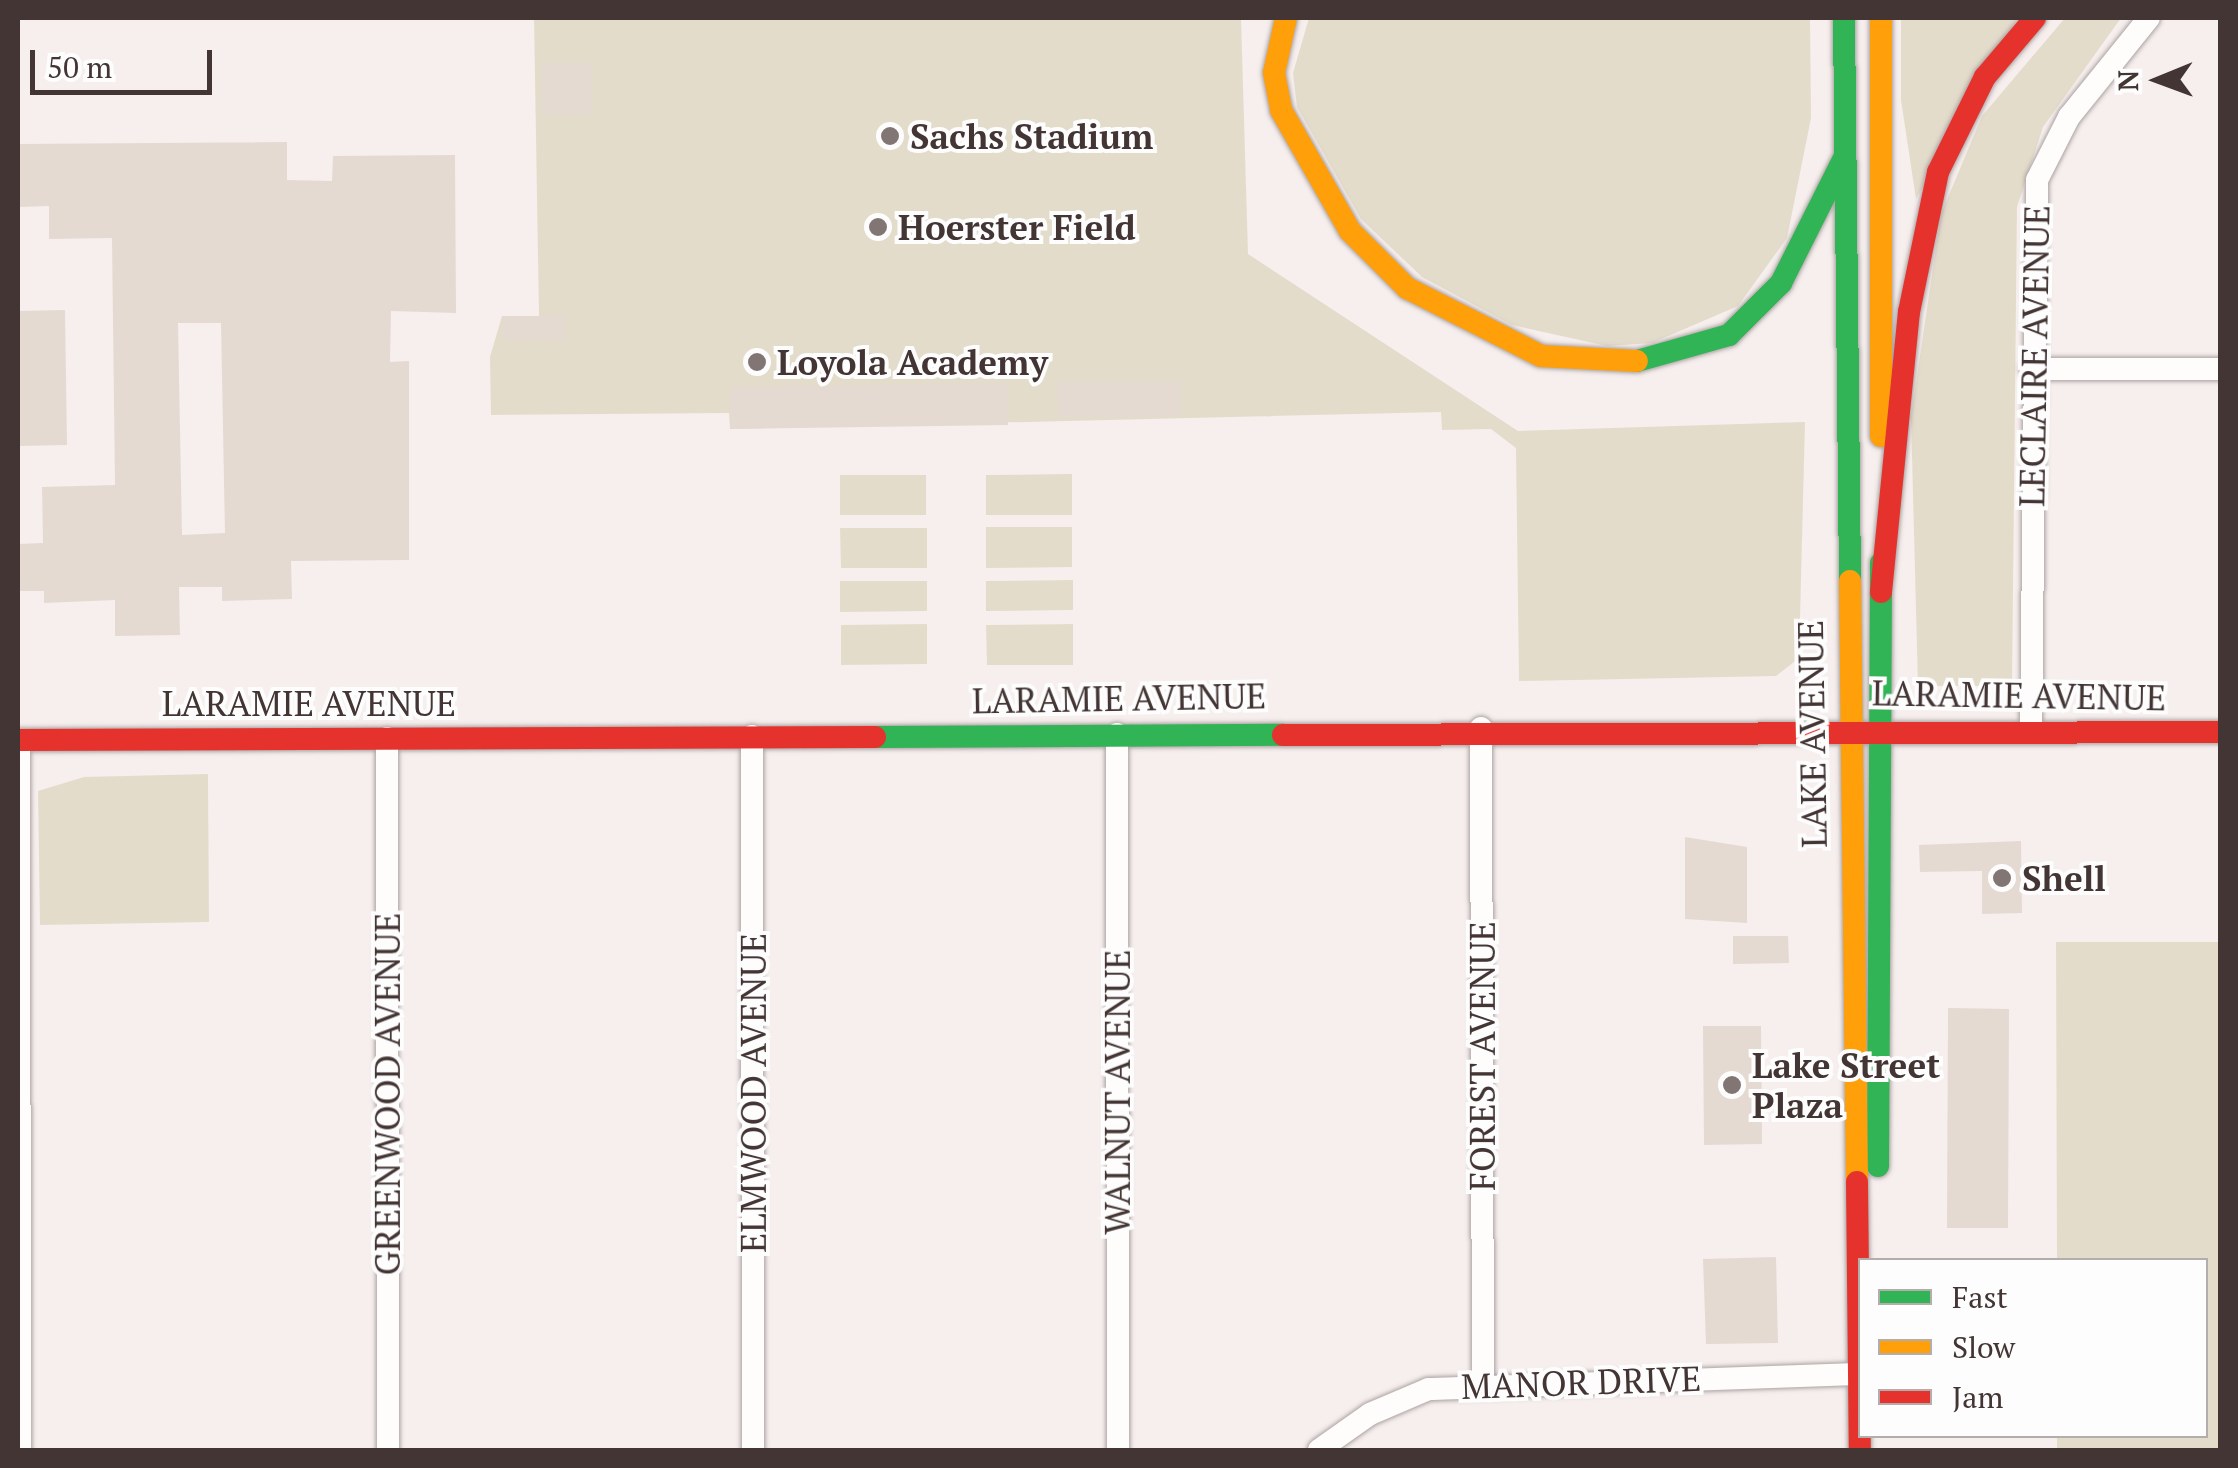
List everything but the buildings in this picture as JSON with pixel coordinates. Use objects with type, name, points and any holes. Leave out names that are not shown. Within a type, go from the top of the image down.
[{"type":"main road","points":[[1286,18],[1274,73],[1281,110],[1350,231],[1407,288],[1540,356],[1650,362],[1729,335],[1781,284],[1844,158]]},
{"type":"main road","points":[[1881,592],[1909,312],[1938,172],[1985,77],[2036,18]]},
{"type":"main road","name":"LAKE AVENUE","points":[[1878,1258],[1881,21]]},
{"type":"main road","name":"LAKE AVENUE","points":[[1844,22],[1846,729],[1858,1282]]},
{"type":"main road","name":"LARAMIE AVENUE","points":[[18,740],[1117,734],[1481,728],[2220,732]]},
{"type":"street","name":"LECLAIRE AVENUE","points":[[2031,731],[2031,369],[2038,180],[2069,116],[2149,18]]},
{"type":"street","points":[[2031,369],[2220,369]]},
{"type":"street","name":"FOREST AVENUE","points":[[1481,728],[1482,1383]]},
{"type":"street","name":"WALNUT AVENUE","points":[[1117,734],[1118,1450]]},
{"type":"street","name":"ELMWOOD AVENUE","points":[[752,736],[752,1450]]},
{"type":"street","name":"GREENWOOD AVENUE","points":[[387,738],[388,1450]]},
{"type":"street","points":[[18,740],[20,1450]]},
{"type":"street","name":"MANOR DRIVE","points":[[1318,1450],[1399,1400],[1482,1383],[1858,1374]]},
{"type":"shaded area","name":"Sachs Stadium","points":[[534,18],[1241,18],[1248,254],[1518,431],[1805,422],[1799,658],[1776,676],[1519,681],[1516,448],[1491,429],[1442,430],[1441,412],[730,429],[729,413],[491,415],[490,357],[502,316],[539,316]]},
{"type":"shaded area","points":[[1309,18],[1810,18],[1811,118],[1787,238],[1738,306],[1652,343],[1607,346],[1512,325],[1422,277],[1361,219],[1297,107],[1293,73]]},
{"type":"shaded area","points":[[1901,18],[2017,18],[1916,199],[1901,100]]},
{"type":"shaded area","points":[[2065,18],[2121,18],[2043,127],[2017,207],[2012,686],[1918,686],[1911,417],[1941,214],[1982,116]]},
{"type":"shaded area","points":[[1072,474],[1072,515],[986,515],[986,475]]},
{"type":"shaded area","points":[[840,475],[926,475],[926,515],[840,515]]},
{"type":"shaded area","points":[[986,527],[1072,527],[1072,567],[986,568]]},
{"type":"shaded area","points":[[840,528],[927,528],[927,568],[841,568]]},
{"type":"shaded area","points":[[1073,580],[1073,610],[986,611],[986,581]]},
{"type":"shaded area","points":[[840,581],[927,581],[927,611],[840,612]]},
{"type":"shaded area","points":[[927,624],[927,664],[841,665],[841,625]]},
{"type":"shaded area","points":[[1073,624],[1073,665],[987,665],[986,625]]},
{"type":"shaded area","points":[[208,774],[209,922],[40,925],[38,791],[84,777]]},
{"type":"shaded area","points":[[2056,942],[2220,942],[2220,1450],[2057,1450],[2057,1438],[2208,1438],[2208,1258],[2057,1258]]},
{"type":"traffic: fast","points":[[1844,18],[1850,581]]},
{"type":"traffic: fast","points":[[1637,361],[1729,335],[1781,283],[1844,158]]},
{"type":"traffic: fast","points":[[1878,1166],[1881,563]]},
{"type":"traffic: fast","points":[[875,737],[1283,735]]},
{"type":"traffic: slow","points":[[1286,18],[1274,73],[1281,110],[1350,231],[1407,288],[1541,356],[1637,361]]},
{"type":"traffic: slow","points":[[1881,18],[1881,436]]},
{"type":"traffic: slow","points":[[1850,581],[1857,1182]]},
{"type":"traffic: jam","points":[[1881,592],[1909,312],[1938,172],[1985,77],[2035,18]]},
{"type":"traffic: jam","points":[[1283,735],[2220,732]]},
{"type":"traffic: jam","points":[[18,740],[875,737]]},
{"type":"traffic: jam","points":[[1857,1182],[1858,1271]]},
{"type":"traffic: jam","points":[[1860,1438],[1860,1450]]},
{"type":"place","name":"Sachs Stadium","points":[[890,136]]},
{"type":"place","name":"Hoerster Field","points":[[878,227]]},
{"type":"place","name":"Loyola Academy","points":[[757,362]]},
{"type":"place","name":"Shell","points":[[2002,878]]},
{"type":"place","name":"Lake Street Plaza","points":[[1732,1085]]}]
